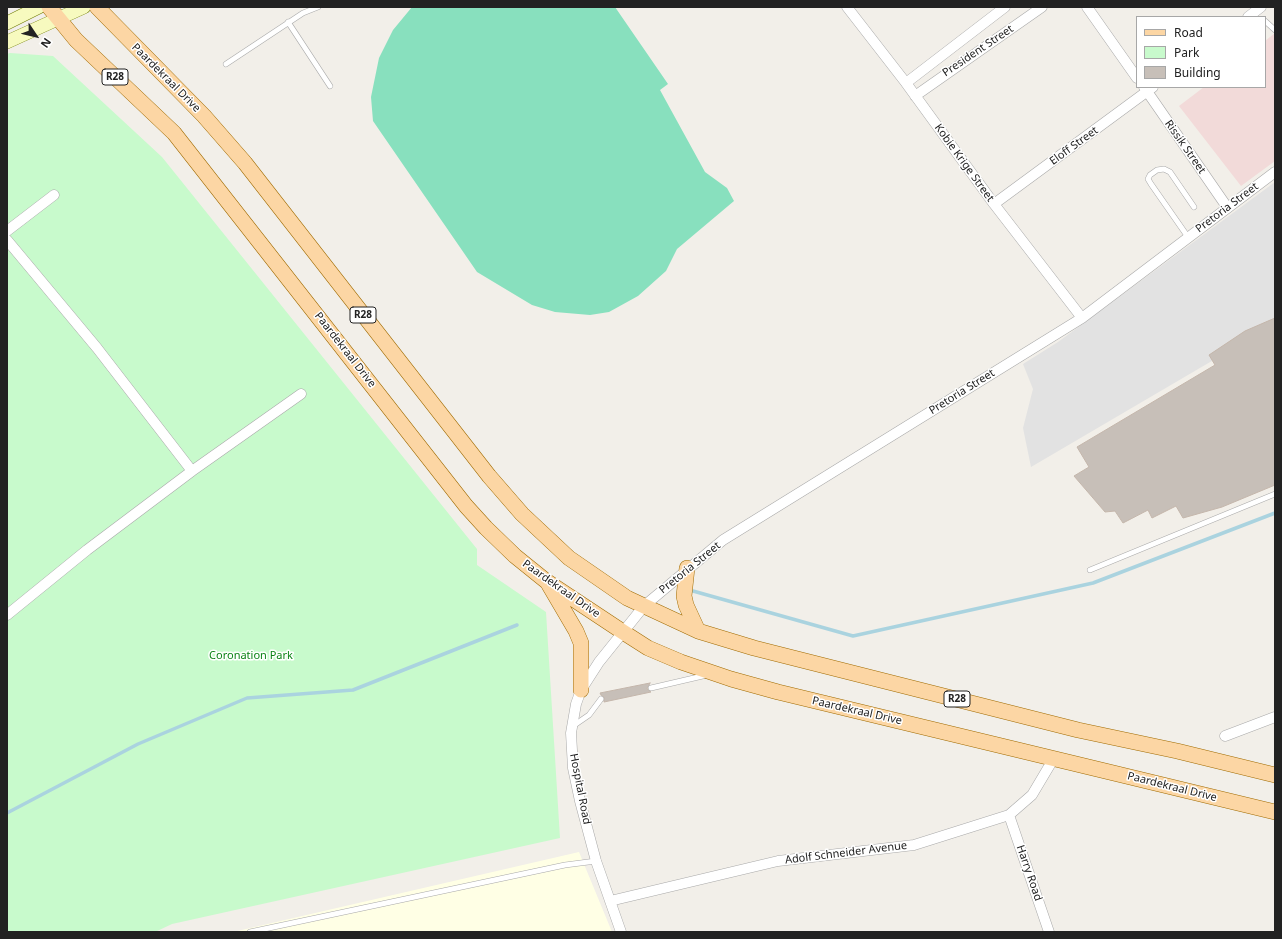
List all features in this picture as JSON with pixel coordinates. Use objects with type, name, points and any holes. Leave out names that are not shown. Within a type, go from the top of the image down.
[{"type":"main road","points":[[7,23],[39,7]]},
{"type":"main road","name":"Paardekraal Drive","points":[[49,7],[76,40],[174,133],[466,506],[502,544],[546,581],[623,632],[648,648],[714,673],[778,692],[1275,812]]},
{"type":"main road","points":[[7,42],[84,7]]},
{"type":"main road","name":"Paardekraal Drive","points":[[97,7],[204,116],[245,163],[475,457],[522,514],[569,558],[627,598],[698,631],[754,648],[1078,730],[1177,751],[1275,775]]},
{"type":"main road","points":[[687,568],[684,596],[686,605],[698,631]]},
{"type":"main road","points":[[546,581],[576,631],[581,643],[581,690]]},
{"type":"street","name":"Kobie Krige Street","points":[[847,7],[906,83],[994,204],[1082,318]]},
{"type":"street","name":"President Street","points":[[906,83],[1005,7]]},
{"type":"street","name":"President Street","points":[[915,96],[1042,7]]},
{"type":"street","points":[[1087,7],[1136,77]]},
{"type":"street","points":[[1250,16],[1260,10]]},
{"type":"street","name":"Eloff Street","points":[[994,204],[1148,89]]},
{"type":"street","name":"Rissik Street","points":[[1148,89],[1227,207]]},
{"type":"street","name":"Pretoria Street","points":[[623,632],[644,606],[687,568],[723,540],[1082,318],[1275,172]]},
{"type":"street","points":[[7,231],[54,195]]},
{"type":"street","points":[[7,240],[97,348],[192,471]]},
{"type":"street","points":[[7,615],[87,550],[192,471],[301,394]]},
{"type":"street","name":"Hospital Road","points":[[621,932],[596,861],[573,768],[572,727],[576,704],[581,690],[623,632]]},
{"type":"street","points":[[1225,736],[1275,717]]},
{"type":"street","name":"Adolf Schneider Avenue","points":[[610,901],[778,861],[914,845],[1009,815],[1032,795],[1054,758]]},
{"type":"street","name":"Harry Road","points":[[1009,815],[1049,932]]},
{"type":"lane","points":[[226,64],[309,8],[318,7]]},
{"type":"lane","points":[[288,22],[330,86]]},
{"type":"lane","points":[[1266,22],[1275,30]]},
{"type":"lane","points":[[1188,237],[1151,184],[1148,179],[1150,175],[1157,170],[1164,169],[1170,172],[1194,207]]},
{"type":"lane","points":[[1090,570],[1275,494]]},
{"type":"lane","points":[[651,688],[714,673]]},
{"type":"lane","points":[[572,727],[589,715],[601,699]]},
{"type":"lane","points":[[250,932],[565,865],[596,861]]},
{"type":"shaded area","points":[[1275,33],[1275,161],[1241,186],[1179,106],[1203,88],[1266,88],[1266,40]]},
{"type":"shaded area","points":[[1275,182],[1275,324],[1031,467],[1023,428],[1033,389],[1023,364],[1058,342]]},
{"type":"shaded area","points":[[579,852],[612,932],[233,932]]},
{"type":"green space","points":[[412,7],[615,7],[668,84],[660,90],[705,172],[727,188],[734,201],[677,249],[666,271],[638,296],[609,312],[590,315],[555,312],[532,305],[477,272],[373,121],[371,97],[379,58],[393,30]]},
{"type":"green space","name":"Coronation Park","points":[[7,54],[53,56],[162,157],[477,549],[477,565],[546,612],[560,838],[172,924],[155,932],[7,932]]},
{"type":"building","points":[[1275,318],[1275,485],[1222,507],[1183,518],[1176,506],[1152,518],[1148,510],[1123,523],[1115,511],[1105,512],[1074,476],[1089,467],[1077,447],[1215,365],[1209,355],[1245,331]]},
{"type":"building","points":[[650,683],[647,689],[651,692],[604,702],[604,697],[600,693]]},
{"type":"waterway","points":[[693,591],[853,636],[1093,583],[1275,513]]},
{"type":"waterway","points":[[7,813],[138,744],[247,698],[353,690],[517,625]]}]
